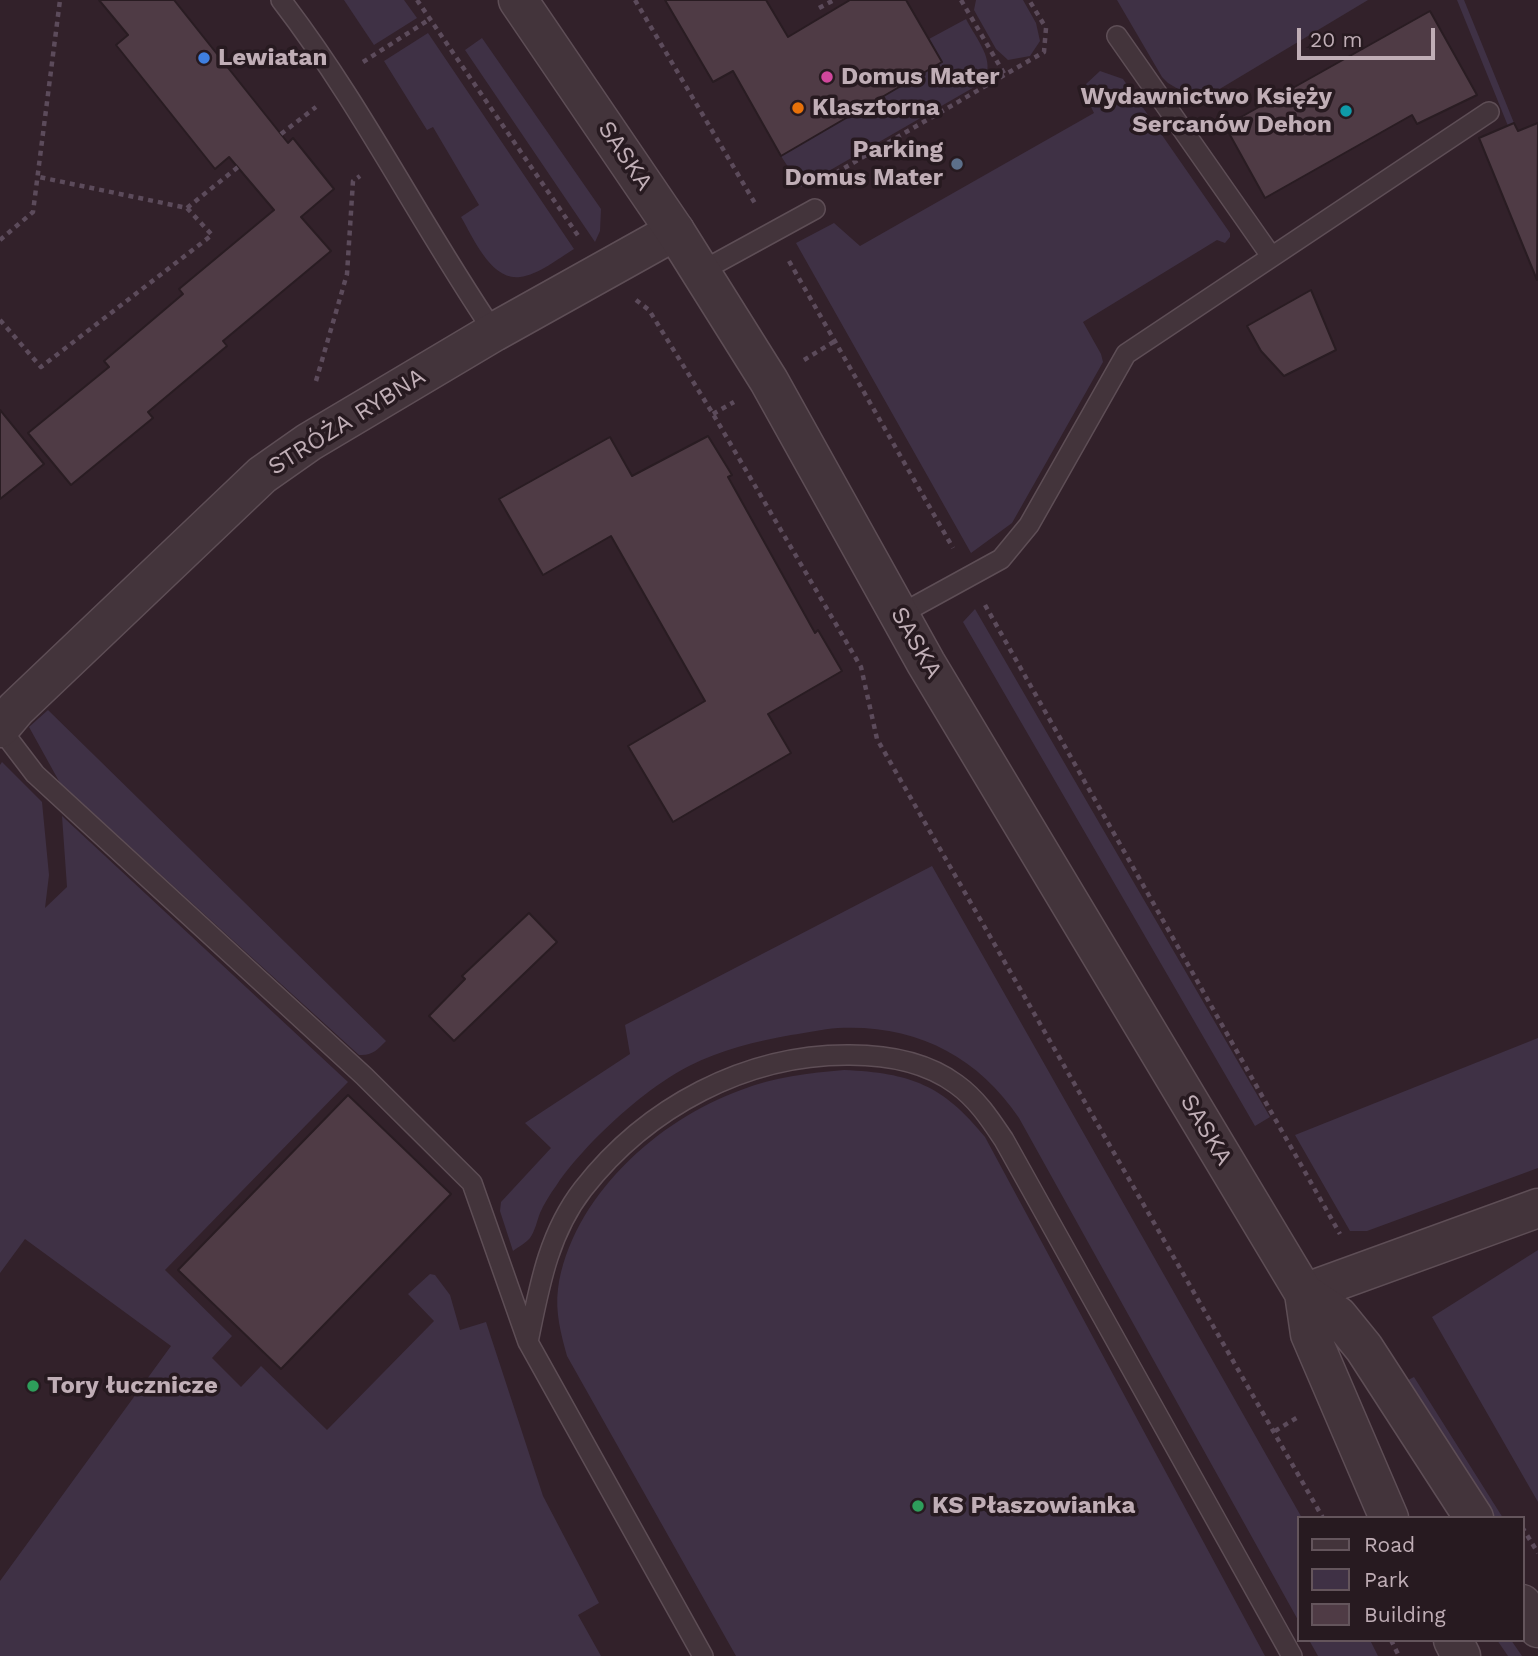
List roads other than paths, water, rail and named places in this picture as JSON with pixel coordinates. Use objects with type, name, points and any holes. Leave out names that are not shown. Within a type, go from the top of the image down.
[{"type":"street","name":"SASKA","points":[[518,0],[675,232],[769,381],[900,615],[1304,1293],[1310,1334],[1388,1516]]},
{"type":"street","name":"STRÓŻA RYBNA","points":[[5,710],[262,475],[309,442],[494,332],[675,232]]},
{"type":"street","points":[[1304,1293],[1538,1208]]},
{"type":"street","name":"SASKA","points":[[1304,1293],[1338,1316],[1364,1348],[1473,1516]]},
{"type":"street","points":[[1524,1607],[1538,1628]]},
{"type":"lane","points":[[281,0],[339,84],[494,332]]},
{"type":"lane","points":[[1118,36],[1271,256]]},
{"type":"lane","points":[[900,615],[1001,558],[1029,525],[1126,354],[1489,112]]},
{"type":"lane","points":[[700,272],[815,209]]},
{"type":"lane","points":[[5,710],[35,774],[364,1076],[472,1183],[528,1342],[702,1656]]},
{"type":"lane","points":[[528,1342],[544,1265],[559,1227],[582,1190],[609,1158],[646,1126],[685,1098],[733,1076],[781,1061],[827,1055],[874,1055],[916,1063],[955,1083],[983,1109],[1004,1140],[1292,1656]]},
{"type":"place","name":"Lewiatan","points":[[204,58]]},
{"type":"place","name":"Domus Mater","points":[[827,77]]},
{"type":"place","name":"Klasztorna","points":[[798,108]]},
{"type":"place","name":"Wydawnictwo Księży Sercanów Dehon","points":[[1346,111]]},
{"type":"place","name":"Parking Domus Mater","points":[[957,164]]},
{"type":"place","name":"Tory łucznicze","points":[[33,1386]]},
{"type":"place","name":"KS Płaszowianka","points":[[918,1506]]}]
